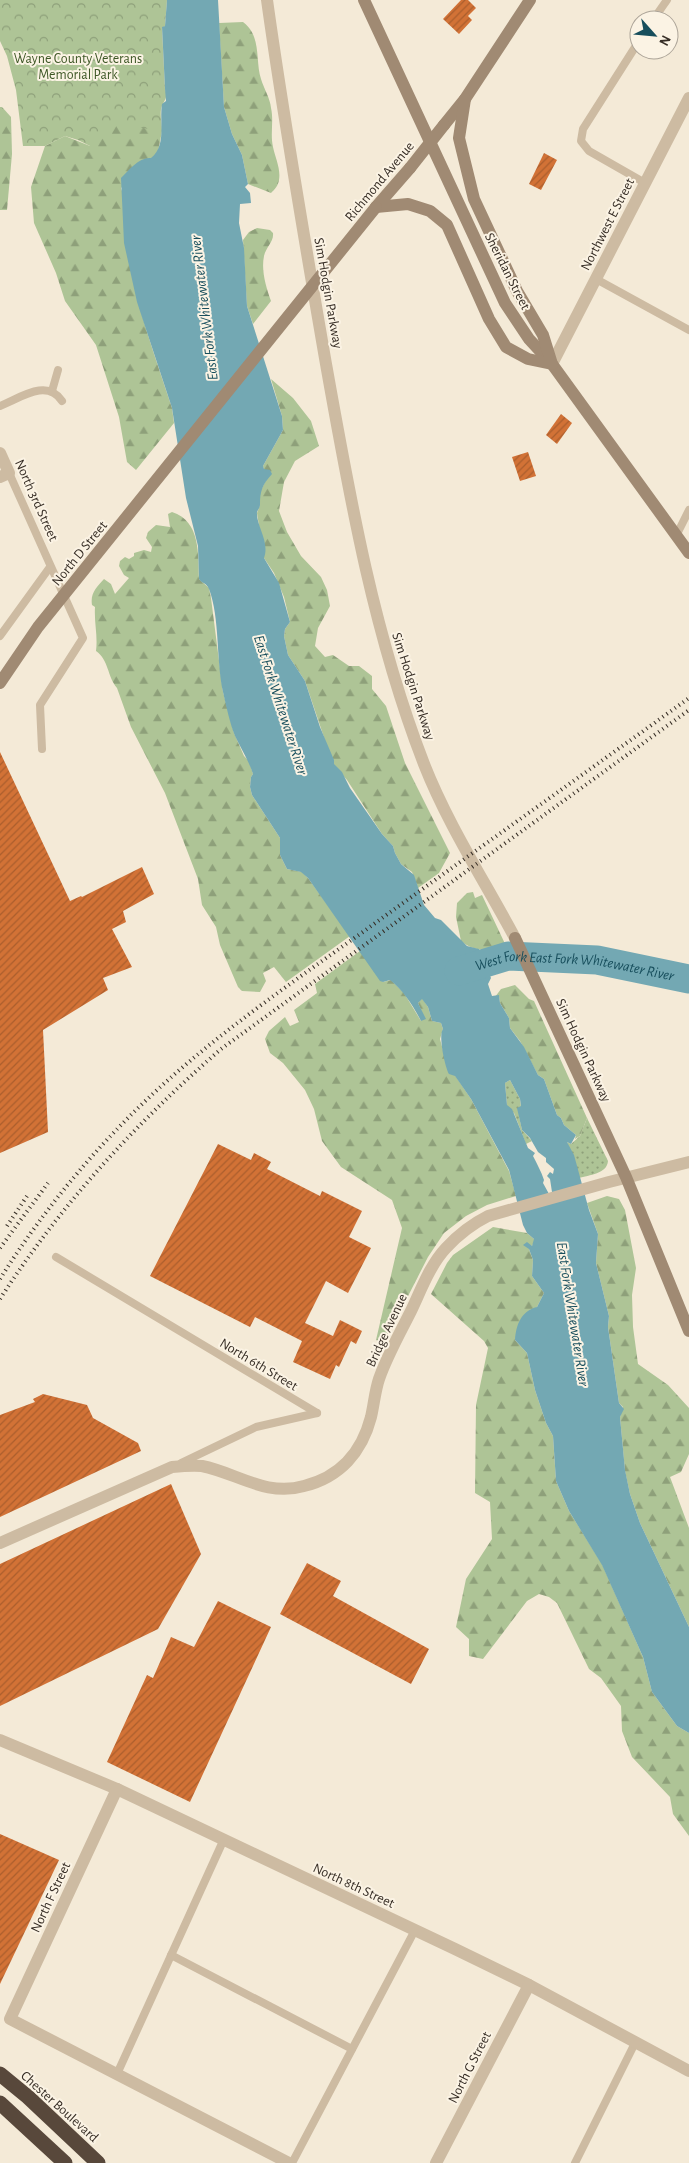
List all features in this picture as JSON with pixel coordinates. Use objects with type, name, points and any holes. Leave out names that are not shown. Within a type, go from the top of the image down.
[{"type":"highway","name":"Chester Boulevard","points":[[0,2074],[28,2097],[98,2163]]},
{"type":"highway","points":[[4,2106],[65,2163]]},
{"type":"street","name":"Sim Hodgin Parkway","points":[[267,0],[302,228],[360,552],[374,608],[424,763],[443,809],[515,938],[626,1177],[689,1331]]},
{"type":"street","name":"Sheridan Street","points":[[364,0],[505,303],[530,339],[552,364],[689,554]]},
{"type":"street","name":"Richmond Avenue","points":[[185,444],[465,99],[530,0]]},
{"type":"street","name":"Northwest E Street","points":[[552,364],[689,98]]},
{"type":"street","points":[[376,207],[408,204],[430,212],[447,225],[489,318],[506,347],[528,360],[552,364],[543,335],[517,291],[474,199],[459,138],[465,99]]},
{"type":"street","name":"North D Street","points":[[0,683],[38,627],[185,444]]},
{"type":"street","name":"North 3rd Street","points":[[0,453],[4,475]]},
{"type":"street","name":"Bridge Avenue","points":[[0,1543],[172,1467],[194,1465],[204,1467],[252,1484],[280,1489],[304,1487],[333,1475],[344,1466],[362,1441],[371,1417],[383,1368],[436,1261],[444,1249],[459,1235],[488,1216],[626,1177],[689,1162]]},
{"type":"street","name":"North 8th Street","points":[[0,1740],[117,1789],[416,1930],[528,1985],[689,2071]]},
{"type":"street","name":"North F Street","points":[[117,1789],[10,2019],[117,2074]]},
{"type":"street","name":"North G Street","points":[[436,2163],[528,1985]]},
{"type":"street","points":[[117,2074],[290,2163]]},
{"type":"lane","points":[[629,57],[583,129],[581,141],[590,151],[645,183]]},
{"type":"lane","points":[[596,279],[689,330]]},
{"type":"lane","points":[[52,391],[58,370]]},
{"type":"lane","points":[[0,406],[36,391],[52,391],[62,401]]},
{"type":"lane","name":"North 3rd Street","points":[[4,475],[83,638],[40,705],[42,749]]},
{"type":"lane","points":[[676,536],[689,510]]},
{"type":"lane","points":[[0,636],[50,567]]},
{"type":"lane","name":"North 6th Street","points":[[56,1257],[316,1413],[256,1427],[172,1467]]},
{"type":"lane","points":[[117,2074],[224,1839]]},
{"type":"lane","points":[[290,2163],[416,1930]]},
{"type":"lane","points":[[172,1955],[352,2049]]},
{"type":"lane","points":[[575,2163],[635,2043]]},
{"type":"green space","name":"Wayne County Veterans Memorial Park","points":[[0,0],[167,0],[165,26],[162,28],[166,95],[161,109],[162,131],[111,123],[95,144],[90,146],[65,136],[45,146],[23,146],[16,90],[7,56],[0,41]]},
{"type":"green space","points":[[243,22],[253,34],[257,49],[259,72],[272,113],[272,142],[279,167],[279,182],[271,193],[248,184],[242,155],[232,134],[224,107],[219,23]]},
{"type":"green space","points":[[94,37],[162,131],[158,152],[121,188],[127,249],[132,276],[146,329],[172,408],[174,423],[136,470],[127,462],[119,417],[96,345],[65,301],[56,273],[34,223],[31,187],[45,146],[65,136],[90,146]]},
{"type":"green space","points":[[0,107],[11,117],[12,154],[7,210],[0,210]]},
{"type":"green space","points":[[257,228],[270,230],[273,233],[263,262],[264,279],[271,301],[253,324],[247,306],[243,240],[249,232]]},
{"type":"green space","points":[[271,379],[293,398],[311,421],[319,446],[295,461],[284,482],[279,511],[287,532],[301,556],[321,577],[327,590],[330,606],[318,628],[315,646],[325,657],[333,655],[349,666],[359,666],[372,676],[372,689],[386,706],[405,763],[450,853],[439,873],[418,888],[412,872],[401,864],[393,846],[382,834],[347,780],[333,764],[305,681],[288,655],[284,636],[285,629],[290,622],[284,597],[274,573],[264,558],[257,513],[260,505],[260,492],[266,480],[263,466],[283,430],[282,416]]},
{"type":"green space","points":[[172,512],[181,516],[188,523],[196,540],[199,579],[209,588],[211,598],[223,692],[234,733],[244,756],[249,761],[253,774],[250,787],[252,795],[280,838],[280,855],[287,869],[302,872],[308,878],[350,936],[286,982],[274,967],[263,973],[266,981],[260,992],[242,991],[238,987],[220,945],[216,927],[202,905],[198,879],[165,793],[131,727],[106,663],[96,651],[95,607],[92,605],[92,597],[95,590],[104,579],[111,584],[115,594],[129,578],[124,575],[119,566],[120,561],[125,557],[129,559],[134,556],[134,553],[144,550],[151,552],[152,547],[146,538],[148,532],[156,525],[170,527],[168,514]]},
{"type":"green space","points":[[473,892],[475,898],[482,895],[507,948],[483,950],[471,947],[461,941],[456,917],[457,903],[467,893]]},
{"type":"green space","points":[[360,951],[383,982],[391,980],[404,993],[421,1021],[423,1015],[418,1003],[422,998],[428,1007],[432,1021],[441,1023],[443,1029],[440,1039],[446,1062],[471,1099],[509,1171],[516,1196],[487,1205],[466,1216],[444,1233],[428,1257],[384,1343],[376,1340],[402,1228],[392,1200],[341,1167],[322,1141],[314,1109],[305,1090],[283,1063],[270,1053],[265,1039],[269,1031],[285,1017],[290,1026],[299,1022],[294,1010],[317,993],[315,984]]},
{"type":"green space","points":[[515,985],[529,999],[534,1001],[587,1118],[580,1136],[575,1139],[576,1135],[564,1125],[561,1118],[557,1115],[544,1079],[538,1075],[520,1041],[510,1028],[509,1018],[500,1003],[499,996],[495,997],[501,989]]},
{"type":"green space","points":[[510,1080],[520,1099],[519,1116],[522,1130],[532,1141],[526,1144],[514,1113],[507,1106],[505,1083]]},
{"type":"green space","points":[[587,1118],[608,1161],[601,1171],[579,1178],[567,1142],[571,1144],[580,1136]]},
{"type":"green space","points":[[607,1196],[619,1199],[625,1210],[636,1268],[632,1295],[633,1327],[638,1364],[668,1385],[689,1408],[689,1454],[681,1472],[670,1477],[689,1528],[689,1627],[640,1523],[630,1494],[625,1471],[620,1417],[623,1407],[619,1403],[608,1327],[609,1316],[596,1263],[598,1234],[587,1203]]},
{"type":"green space","points":[[493,1227],[527,1233],[534,1239],[534,1243],[529,1249],[533,1260],[532,1276],[544,1293],[515,1340],[527,1353],[535,1390],[546,1423],[553,1436],[556,1481],[569,1511],[602,1564],[643,1657],[652,1692],[677,1726],[689,1733],[689,1836],[673,1814],[670,1797],[632,1757],[622,1731],[621,1706],[601,1678],[589,1669],[557,1603],[549,1597],[539,1594],[527,1601],[483,1659],[469,1656],[469,1639],[456,1627],[466,1579],[492,1539],[490,1502],[475,1493],[476,1405],[488,1348],[484,1341],[431,1294],[453,1255]]},
{"type":"water","name":"East Fork Whitewater River","points":[[167,0],[218,0],[224,107],[232,134],[242,155],[248,184],[245,187],[250,193],[251,203],[240,204],[239,223],[244,248],[247,306],[282,416],[283,430],[263,466],[264,469],[270,470],[272,474],[262,488],[257,517],[264,540],[264,558],[279,583],[290,622],[285,629],[284,636],[288,655],[305,681],[334,764],[342,772],[350,788],[382,834],[393,846],[401,864],[414,875],[424,905],[435,918],[441,920],[467,946],[479,949],[491,978],[488,984],[492,996],[499,995],[500,1003],[509,1018],[510,1028],[524,1047],[538,1075],[544,1079],[557,1115],[561,1118],[564,1125],[576,1135],[571,1144],[567,1142],[574,1155],[589,1210],[598,1234],[596,1263],[609,1316],[608,1327],[619,1403],[624,1409],[620,1417],[625,1470],[630,1494],[640,1523],[689,1627],[689,1733],[677,1726],[652,1692],[643,1657],[602,1565],[569,1511],[556,1481],[553,1436],[546,1423],[535,1390],[527,1353],[515,1340],[520,1319],[527,1312],[537,1307],[544,1293],[532,1276],[533,1260],[529,1249],[523,1245],[527,1242],[532,1246],[534,1239],[527,1233],[523,1225],[509,1170],[471,1099],[455,1076],[449,1074],[447,1070],[441,1038],[443,1029],[441,1023],[432,1021],[428,1007],[422,999],[418,1003],[426,1019],[421,1021],[408,999],[395,984],[390,980],[380,981],[308,878],[301,872],[287,869],[280,855],[280,838],[252,795],[250,787],[253,774],[233,731],[223,692],[212,600],[208,587],[199,579],[198,546],[186,498],[172,408],[137,302],[124,243],[121,178],[138,162],[151,158],[156,153],[161,140],[161,111],[162,104],[166,101],[162,27],[165,26]],"holes":[[[510,1080],[520,1099],[521,1106],[517,1108],[522,1130],[530,1138],[538,1152],[546,1158],[546,1162],[554,1169],[553,1174],[550,1172],[547,1176],[550,1179],[552,1192],[549,1194],[533,1156],[535,1153],[528,1148],[512,1109],[507,1105],[505,1083]]]},
{"type":"building","points":[[461,0],[468,0],[476,8],[468,16],[472,20],[459,34],[443,19]]},
{"type":"building","points":[[544,153],[557,160],[541,190],[529,184]]},
{"type":"building","points":[[561,414],[572,423],[557,444],[546,435]]},
{"type":"building","points":[[528,452],[536,476],[520,481],[512,457]]},
{"type":"building","points":[[0,752],[70,901],[82,897],[142,867],[154,894],[123,911],[126,922],[112,929],[132,967],[103,978],[108,990],[43,1030],[48,1132],[0,1153]]},
{"type":"building","points":[[218,1144],[251,1160],[254,1153],[271,1162],[267,1169],[320,1196],[322,1191],[362,1211],[349,1237],[371,1248],[348,1293],[326,1281],[305,1323],[333,1336],[340,1320],[362,1331],[356,1344],[351,1341],[339,1367],[336,1365],[330,1379],[293,1362],[302,1341],[255,1317],[250,1327],[150,1276]]},
{"type":"building","points":[[43,1394],[87,1405],[93,1418],[138,1443],[141,1451],[0,1517],[0,1415],[35,1402],[33,1399]]},
{"type":"building","points":[[171,1484],[201,1554],[158,1629],[0,1706],[0,1564]]},
{"type":"building","points":[[307,1563],[341,1581],[333,1596],[429,1649],[411,1684],[280,1614]]},
{"type":"building","points":[[218,1601],[271,1627],[190,1802],[107,1762],[147,1675],[153,1678],[171,1637],[194,1647]]},
{"type":"building","points":[[0,1834],[59,1860],[0,1984]]},
{"type":"waterway","name":"West Fork East Fork Whitewater River","points":[[459,971],[508,956],[597,960],[689,979]]},
{"type":"railway","points":[[0,1279],[17,1252],[76,1174],[143,1103],[219,1037],[689,698]]},
{"type":"railway","points":[[0,1299],[48,1230],[101,1166],[159,1106],[221,1049],[689,710]]},
{"type":"railway","points":[[0,1248],[48,1183]]},
{"type":"railway","points":[[7,1226],[29,1193]]}]
